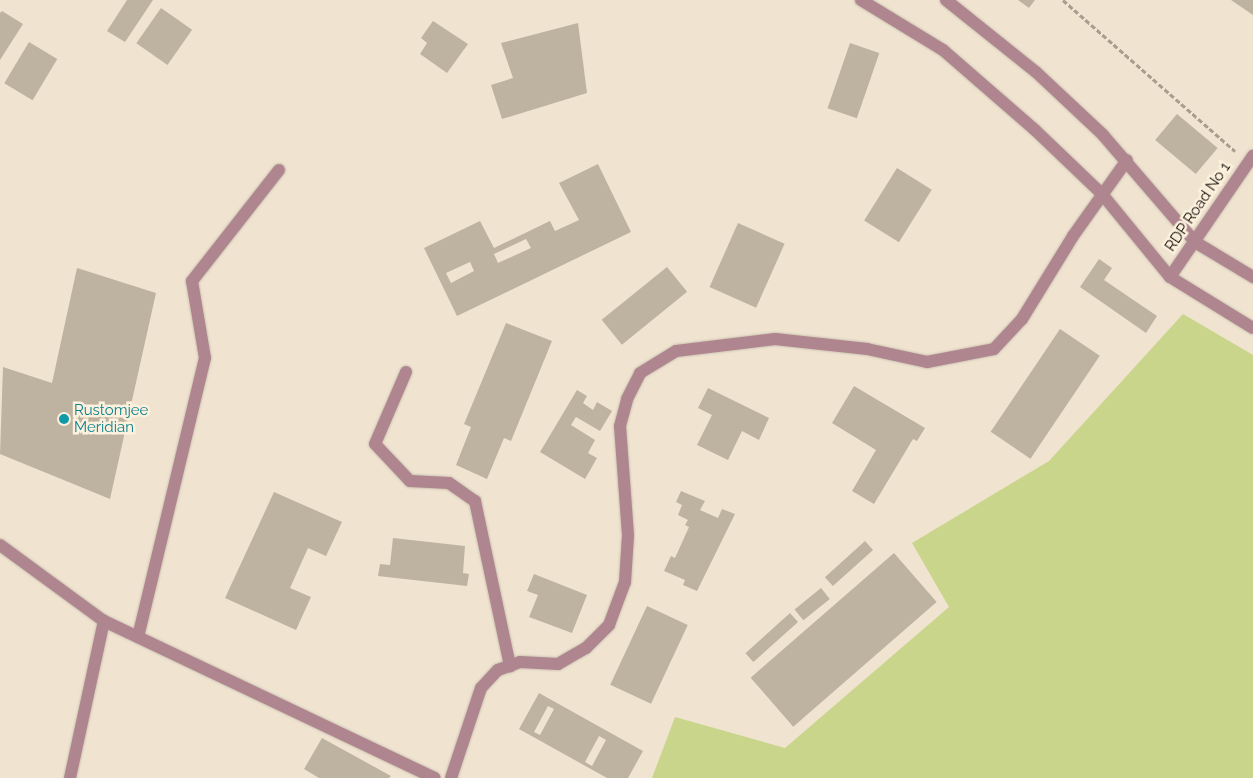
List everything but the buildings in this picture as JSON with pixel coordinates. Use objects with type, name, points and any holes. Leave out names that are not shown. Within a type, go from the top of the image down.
[{"type":"street","points":[[861,0],[943,50],[1035,130],[1102,194],[1170,276],[1253,328]]},
{"type":"street","points":[[946,0],[1036,72],[1127,160],[1195,242],[1253,277]]},
{"type":"street","points":[[451,778],[481,688],[498,670],[520,662],[558,664],[586,648],[609,625],[625,582],[628,535],[620,426],[627,399],[640,373],[676,351],[776,338],[867,349],[927,362],[994,349],[1022,319],[1102,194],[1127,160]]},
{"type":"street","name":"RDP Road No 1","points":[[1170,276],[1251,160]]},
{"type":"street","points":[[138,637],[205,358],[192,281],[279,170]]},
{"type":"street","points":[[406,372],[375,444],[410,481],[449,483],[475,500],[510,666]]},
{"type":"street","points":[[0,545],[104,621],[435,778]]},
{"type":"street","points":[[70,778],[104,621]]},
{"type":"path","points":[[1063,0],[1251,160]]},
{"type":"green space","points":[[1183,314],[1253,355],[1253,778],[652,778],[675,717],[785,748],[949,607],[912,543],[1049,461]]},
{"type":"place","name":"Rustomjee Meridian","points":[[64,419]]}]
